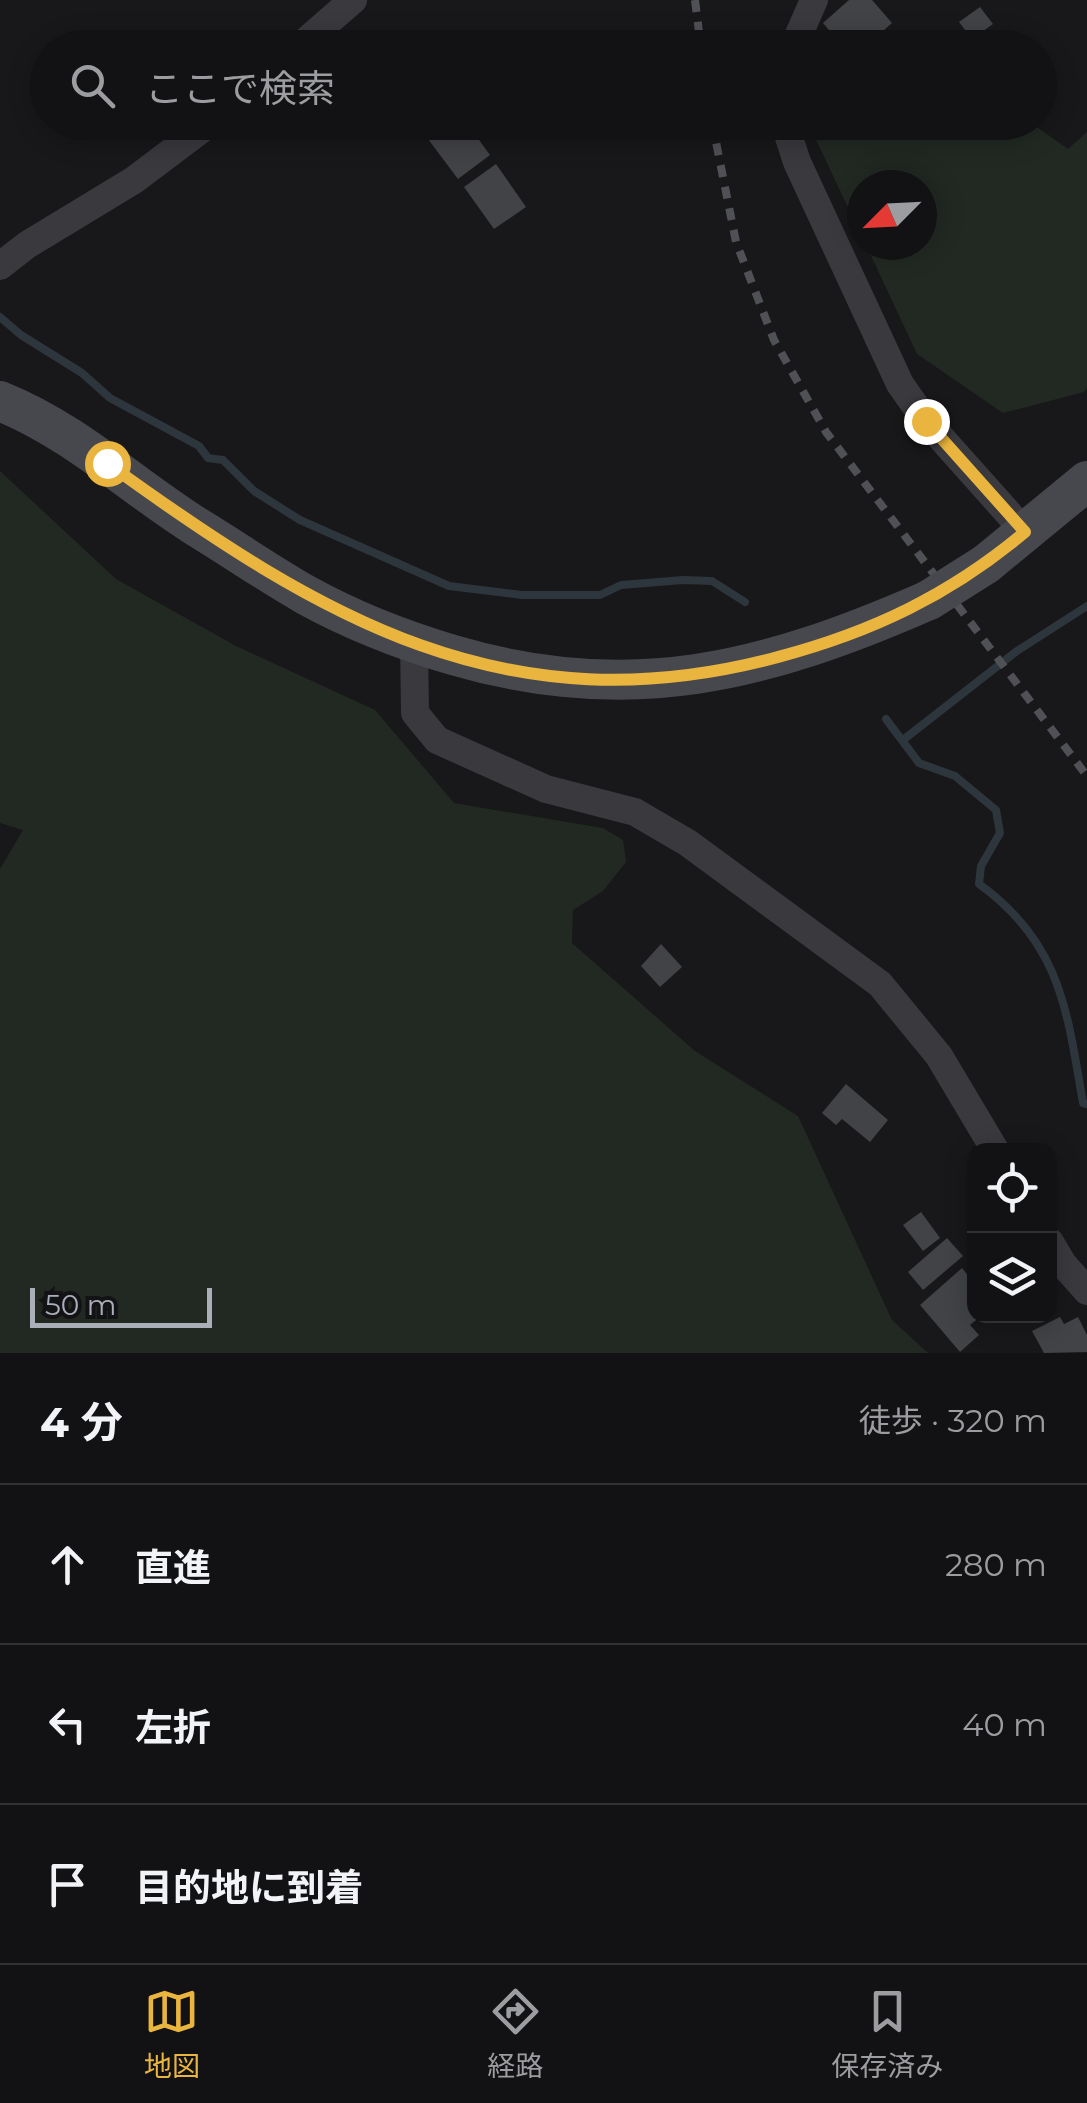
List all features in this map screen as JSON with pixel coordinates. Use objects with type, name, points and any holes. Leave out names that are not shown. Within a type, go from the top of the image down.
[{"type":"street","points":[[319,30],[353,0]]},
{"type":"street","points":[[801,30],[814,0]]},
{"type":"street","points":[[0,266],[27,245],[134,180],[187,140]]},
{"type":"street","points":[[790,140],[900,384],[926,421],[1025,532]]},
{"type":"street","points":[[0,400],[61,433],[181,516],[306,595],[414,643],[507,671],[561,679],[645,681],[705,674],[820,646],[930,600],[986,564],[1087,481]]},
{"type":"street","points":[[414,643],[415,713],[437,740],[546,789],[634,812],[688,843],[880,984],[939,1056],[991,1143]]},
{"type":"street","points":[[1057,1254],[1087,1291]]},
{"type":"shaded area","points":[[1087,132],[1084,392],[1003,413],[917,354],[873,260],[937,260],[937,170],[847,170],[847,205],[816,140],[1055,140],[1068,149]]},
{"type":"shaded area","points":[[0,471],[116,579],[236,646],[375,710],[454,803],[603,828],[623,840],[626,862],[603,891],[573,910],[572,943],[695,1051],[798,1116],[892,1320],[928,1353],[0,1353],[0,869],[23,830],[0,823]]},
{"type":"building","points":[[849,0],[872,0],[892,23],[884,30],[829,30],[823,23]]},
{"type":"building","points":[[980,7],[993,24],[985,30],[965,30],[959,22]]},
{"type":"building","points":[[429,140],[479,140],[490,155],[458,179]]},
{"type":"building","points":[[496,164],[526,207],[494,229],[464,187]]},
{"type":"building","points":[[661,944],[682,967],[660,987],[641,966]]},
{"type":"building","points":[[846,1084],[888,1120],[870,1142],[842,1119],[836,1125],[822,1113]]},
{"type":"building","points":[[921,1212],[940,1238],[923,1251],[903,1225]]},
{"type":"building","points":[[947,1238],[963,1256],[923,1290],[908,1272]]},
{"type":"building","points":[[962,1268],[967,1274],[967,1323],[972,1323],[970,1325],[979,1335],[960,1352],[920,1305]]},
{"type":"building","points":[[1060,1317],[1064,1324],[1078,1317],[1087,1335],[1087,1352],[1044,1353],[1032,1331],[1057,1323]]},
{"type":"waterway","points":[[0,317],[21,335],[82,373],[110,398],[199,446],[208,458],[223,460],[254,491],[300,520],[449,586],[522,595],[600,595],[621,585],[712,581],[745,602]]},
{"type":"waterway","points":[[903,740],[1017,651],[1087,606]]},
{"type":"waterway","points":[[886,719],[919,763],[955,776],[996,810],[1000,833],[981,866],[979,884],[1028,930],[1044,955],[1065,1009],[1083,1103],[1087,1104]]},
{"type":"railway","points":[[695,0],[699,30]]},
{"type":"railway","points":[[716,140],[736,242],[774,340],[826,432],[1087,776]]},
{"type":"route","points":[[107,463],[181,516],[306,595],[374,628],[507,671],[561,679],[645,681],[705,674],[762,661],[820,646],[866,628],[930,600],[986,564],[1025,532],[926,421]]}]
